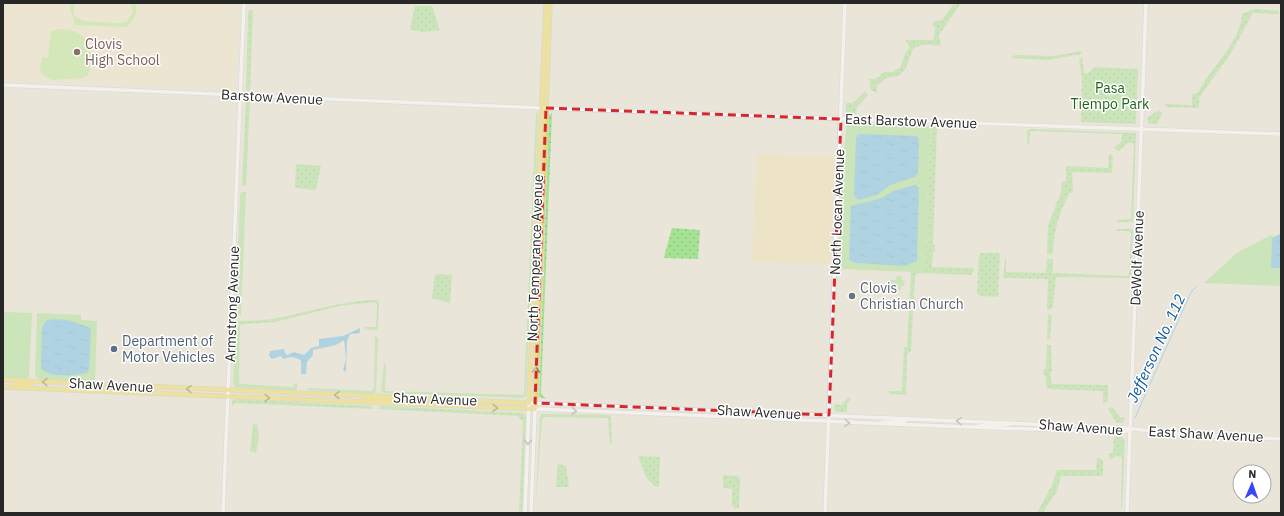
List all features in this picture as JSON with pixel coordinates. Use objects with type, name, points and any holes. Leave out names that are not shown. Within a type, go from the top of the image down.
[{"type":"main road","name":"North Temperance Avenue","points":[[535,409],[546,3]]},
{"type":"main road","name":"North Temperance Avenue","points":[[529,403],[550,3]]},
{"type":"main road","name":"Shaw Avenue","points":[[3,382],[17,381],[529,403]]},
{"type":"main road","points":[[12,387],[15,384],[30,384],[31,382]]},
{"type":"main road","points":[[78,390],[80,387],[92,387],[95,385]]},
{"type":"main road","name":"Shaw Avenue","points":[[3,386],[535,409]]},
{"type":"main road","points":[[111,391],[114,388],[123,389],[127,386]]},
{"type":"main road","points":[[341,401],[354,399],[375,400],[379,397]]},
{"type":"main road","points":[[376,403],[382,400],[414,398]]},
{"type":"street","name":"Armstrong Avenue","points":[[223,513],[244,3]]},
{"type":"street","name":"North Locan Avenue","points":[[825,513],[845,3]]},
{"type":"street","name":"DeWolf Avenue","points":[[1127,513],[1146,3]]},
{"type":"street","name":"Barstow Avenue","points":[[3,85],[544,108]]},
{"type":"street","name":"East Barstow Avenue","points":[[544,108],[1281,134]]},
{"type":"street","name":"Shaw Avenue","points":[[529,403],[683,408],[907,420],[1124,428],[1130,430]]},
{"type":"street","name":"North Temperance Avenue","points":[[525,513],[529,403]]},
{"type":"street","points":[[613,411],[617,409],[637,410],[645,407]]},
{"type":"street","points":[[652,413],[679,411],[683,408]]},
{"type":"street","name":"Shaw Avenue","points":[[535,409],[613,411],[872,424],[1124,432],[1130,430]]},
{"type":"street","name":"North Temperance Avenue","points":[[531,513],[535,409]]},
{"type":"street","points":[[872,424],[904,422],[907,420]]},
{"type":"street","points":[[978,427],[981,425],[1003,426],[1015,423]]},
{"type":"street","points":[[1024,429],[1051,428],[1054,425]]},
{"type":"street","name":"East Shaw Avenue","points":[[1130,430],[1281,439]]},
{"type":"highlighted area","points":[[546,108],[841,119],[829,415],[535,403]]},
{"type":"shaded area","name":"Clovis High School","points":[[3,3],[239,3],[235,89],[3,80]]},
{"type":"shaded area","points":[[756,154],[835,157],[830,264],[752,262]]},
{"type":"green space","points":[[71,3],[75,3],[73,10],[77,18],[87,21],[115,23],[126,22],[133,13],[131,3],[135,3],[136,14],[127,27],[75,25],[70,9]]},
{"type":"green space","points":[[954,3],[961,3],[939,35],[941,46],[923,45],[916,47],[913,49],[905,70],[898,76],[886,78],[877,86],[877,93],[871,90],[869,79],[876,79],[884,72],[893,72],[901,66],[905,53],[910,47],[905,40],[934,40],[935,26],[932,26],[934,22],[942,20]]},
{"type":"green space","points":[[415,6],[432,6],[440,30],[425,32],[410,30]]},
{"type":"green space","points":[[1254,9],[1278,11],[1279,14],[1253,13],[1231,53],[1199,98],[1199,108],[1166,107],[1165,104],[1192,105],[1192,94],[1198,93],[1231,45],[1240,24],[1242,14]]},
{"type":"green space","points":[[253,10],[250,91],[246,90],[248,12]]},
{"type":"green space","points":[[61,29],[79,33],[85,38],[90,51],[91,59],[88,76],[84,76],[84,78],[52,80],[41,74],[40,65],[43,57],[48,57],[51,31]]},
{"type":"green space","name":"Pasa Tiempo Park","points":[[1081,51],[1082,54],[1048,60],[1012,58],[1014,55],[1054,56]]},
{"type":"green space","name":"Pasa Tiempo Park","points":[[1082,57],[1084,72],[1087,74],[1095,67],[1138,69],[1136,124],[1081,122],[1082,79],[1079,60]]},
{"type":"green space","points":[[865,91],[868,95],[857,107],[856,114],[846,113],[846,103],[853,103]]},
{"type":"green space","points":[[246,100],[250,100],[246,186],[242,185]]},
{"type":"green space","points":[[1159,110],[1162,113],[1157,124],[1149,124],[1147,118]]},
{"type":"green space","points":[[536,112],[538,114],[526,396],[523,398],[383,393],[381,391],[384,364],[386,364],[385,391],[524,395]]},
{"type":"green space","points":[[552,113],[541,393],[546,399],[539,397],[549,115]]},
{"type":"green space","points":[[847,123],[931,126],[924,270],[914,272],[839,269],[840,183]]},
{"type":"green space","points":[[931,127],[937,127],[933,244],[935,246],[935,252],[933,253],[932,267],[973,268],[974,271],[971,275],[920,273],[915,275],[911,351],[907,354],[906,395],[890,394],[889,391],[902,391],[904,347],[907,347],[911,272],[924,270]]},
{"type":"green space","points":[[1030,129],[1136,133],[1133,222],[1118,222],[1116,220],[1131,219],[1134,143],[1127,143],[1119,151],[1114,148],[1122,141],[1122,134],[1031,131],[1029,145],[1027,144],[1027,131]]},
{"type":"green space","points":[[1109,154],[1113,155],[1112,173],[1072,172],[1073,192],[1070,193],[1062,208],[1054,237],[1053,254],[1047,254],[1048,225],[1062,190],[1062,182],[1066,181],[1066,166],[1108,168]]},
{"type":"green space","points":[[296,164],[321,166],[316,190],[295,188]]},
{"type":"green space","points":[[242,192],[246,192],[241,316],[236,314],[240,194]]},
{"type":"green space","points":[[672,228],[700,230],[698,259],[664,257]]},
{"type":"green space","points":[[1118,229],[1131,229],[1133,231],[1131,278],[1056,277],[1053,307],[1049,310],[1047,309],[1048,279],[1003,278],[1006,254],[1006,272],[1046,273],[1047,259],[1053,259],[1053,273],[1129,276],[1131,233],[1129,231],[1116,231]]},
{"type":"green space","points":[[1273,234],[1271,268],[1281,268],[1281,286],[1204,283],[1238,252]]},
{"type":"green space","points":[[981,253],[998,253],[1000,255],[998,297],[981,296],[977,293],[979,255]]},
{"type":"green space","points":[[435,274],[452,275],[450,303],[432,298]]},
{"type":"green space","points":[[897,276],[902,276],[901,280],[905,281],[904,286],[901,286],[901,290],[896,290],[896,285],[888,285],[888,280],[896,280]]},
{"type":"green space","points":[[377,300],[379,302],[378,328],[376,330],[366,329],[364,327],[376,327],[377,304],[375,302],[339,306],[275,322],[242,324],[241,321],[276,318],[343,303]]},
{"type":"green space","points":[[3,312],[32,313],[29,377],[27,379],[3,378]]},
{"type":"green space","points":[[37,313],[81,315],[81,320],[97,321],[95,382],[39,379],[35,376]]},
{"type":"green space","points":[[1048,314],[1052,316],[1050,339],[1047,339]]},
{"type":"green space","points":[[237,321],[241,321],[242,324],[240,326],[239,382],[241,384],[292,387],[297,382],[297,389],[295,391],[236,387],[233,384],[235,324]]},
{"type":"green space","points":[[375,336],[378,338],[376,392],[373,394],[308,390],[307,388],[371,391],[374,389]]},
{"type":"green space","points":[[1047,344],[1051,346],[1052,371],[1050,372],[1052,384],[1108,385],[1108,401],[1103,403],[1103,391],[1047,389],[1043,370],[1046,369]]},
{"type":"green space","points":[[848,397],[851,399],[847,404],[847,412],[836,412],[834,409],[834,404],[842,405]]},
{"type":"green space","points":[[236,399],[371,406],[373,409],[235,403],[232,406],[232,401]]},
{"type":"green space","points":[[381,406],[523,413],[526,417],[522,513],[519,513],[523,422],[518,416],[378,409]]},
{"type":"green space","points":[[1112,407],[1121,418],[1125,417],[1123,423],[1116,422],[1108,409]]},
{"type":"green space","points":[[542,414],[609,415],[611,418],[612,442],[610,444],[608,418],[545,417],[542,419],[535,513],[540,416]]},
{"type":"green space","points":[[253,424],[257,424],[259,437],[256,453],[250,451]]},
{"type":"green space","points":[[1114,437],[1122,437],[1125,440],[1121,509],[1122,457],[1116,456],[1109,460],[1109,454],[1113,452]]},
{"type":"green space","points":[[638,456],[660,457],[659,487],[654,486],[646,477]]},
{"type":"green space","points":[[1097,458],[1103,460],[1103,476],[1061,476],[1056,494],[1043,513],[1037,513],[1052,485],[1057,470],[1096,470]]},
{"type":"green space","points":[[558,464],[566,466],[569,487],[556,487]]},
{"type":"green space","points":[[723,475],[738,476],[740,479],[739,508],[735,509],[732,505],[732,489],[723,488]]},
{"type":"water","points":[[857,135],[917,136],[919,140],[918,173],[915,177],[890,185],[877,195],[858,200],[854,196],[856,139]]},
{"type":"water","points":[[915,185],[919,188],[917,261],[905,266],[855,263],[849,260],[851,206],[882,198],[893,191]]},
{"type":"water","points":[[1281,233],[1281,268],[1271,268],[1272,238]]},
{"type":"water","points":[[51,319],[68,320],[91,328],[89,369],[87,373],[76,375],[55,375],[44,371],[41,368],[42,328],[46,321]]},
{"type":"water","points":[[360,328],[360,333],[350,334],[347,341],[346,372],[343,370],[346,359],[344,340],[336,345],[313,350],[313,355],[307,362],[306,374],[301,374],[301,360],[292,357],[283,359],[281,356],[272,359],[269,356],[270,351],[284,349],[287,355],[294,352],[304,355],[311,348],[319,346],[319,339],[343,336]]},
{"type":"waterway","name":"Jefferson No. 112","points":[[1135,418],[1191,292],[1196,287]]},
{"type":"place","name":"Clovis High School","points":[[77,52]]},
{"type":"place","name":"Clovis Christian Church","points":[[852,296]]},
{"type":"place","name":"Department of Motor Vehicles","points":[[114,349]]}]
